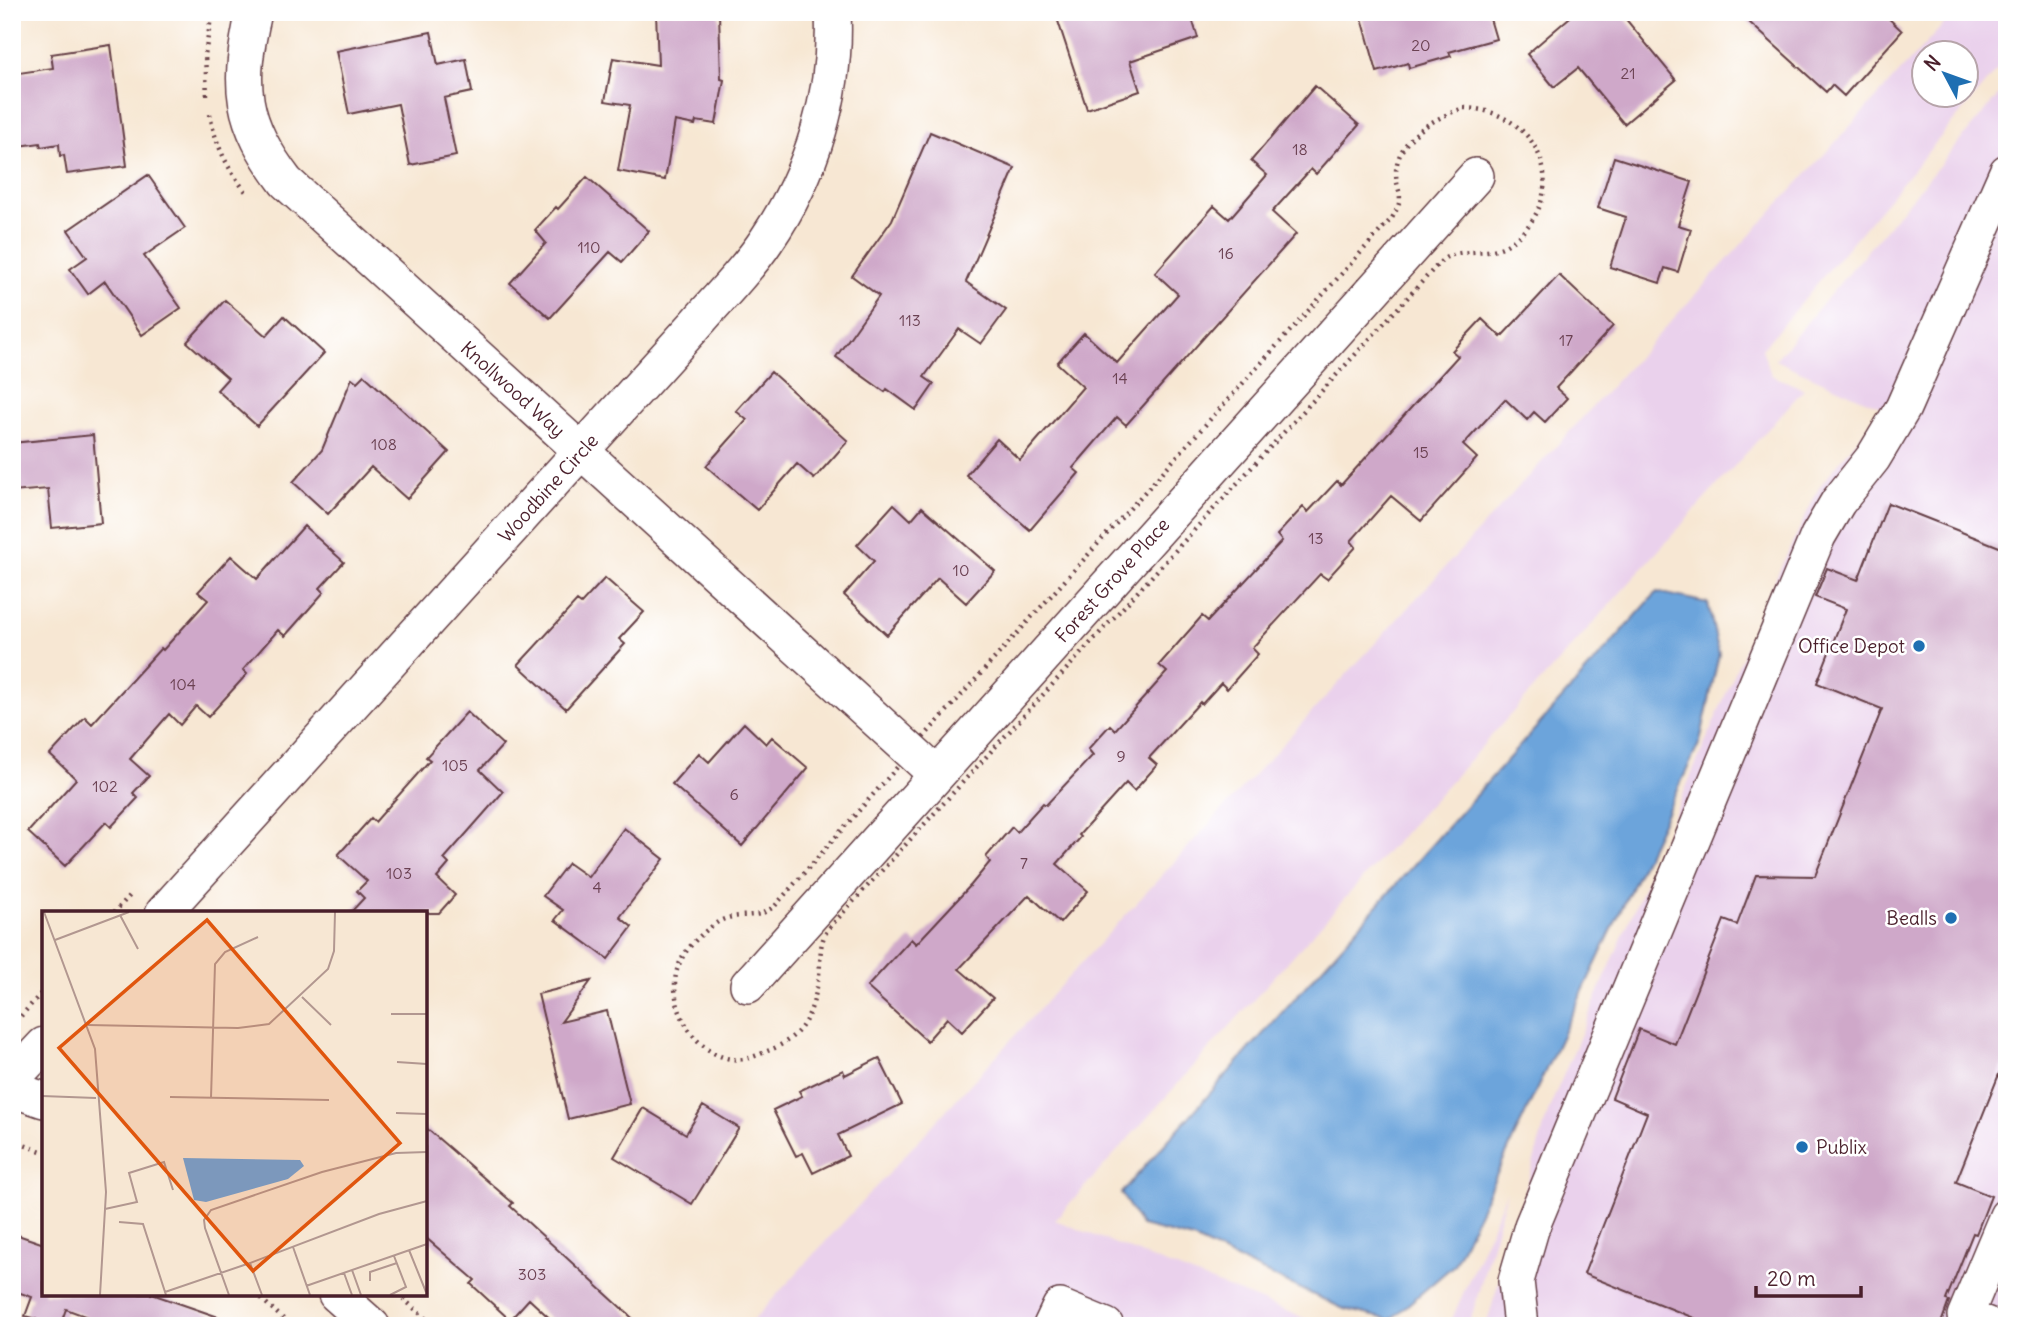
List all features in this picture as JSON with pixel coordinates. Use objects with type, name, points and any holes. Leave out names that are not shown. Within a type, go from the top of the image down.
[{"type":"street","name":"Knollwood Way","points":[[254,12],[245,49],[243,85],[250,120],[264,153],[286,183],[937,775]]},
{"type":"street","name":"Woodbine Circle","points":[[165,911],[581,452],[765,244],[782,216],[816,144],[827,97],[833,12]]},
{"type":"street","points":[[1521,1326],[1516,1281],[1532,1226],[1818,536],[1838,502],[1873,458],[1903,408],[2007,172]]},
{"type":"street","name":"Forest Grove Place","points":[[748,985],[1476,176]]},
{"type":"street","points":[[12,1079],[42,1047]]},
{"type":"street","points":[[12,1089],[42,1099]]},
{"type":"street","points":[[1972,1323],[2007,1216]]},
{"type":"street","points":[[339,1296],[372,1326]]},
{"type":"street","points":[[1051,1326],[1060,1307],[1106,1326]]},
{"type":"path","points":[[116,911],[133,892]]},
{"type":"path","points":[[12,1025],[42,992]]},
{"type":"path","points":[[12,1141],[42,1151]]},
{"type":"path","points":[[258,1296],[291,1326]]},
{"type":"path","points":[[400,1296],[435,1326]]},
{"type":"shaded area","points":[[1955,12],[2007,12],[2007,58],[1980,90],[1980,38],[1931,38]]},
{"type":"shaded area","points":[[1910,61],[1910,108],[1965,108],[1762,349],[1771,375],[1804,389],[1055,1220],[1324,1326],[748,1326]]},
{"type":"shaded area","points":[[2007,85],[2007,1326],[1486,1326],[1549,1109],[1771,588],[1820,486],[1883,408],[1775,360]]},
{"type":"shaded area","points":[[1507,1191],[1469,1326],[1449,1326]]},
{"type":"water","points":[[1657,592],[1708,603],[1719,654],[1700,742],[1454,1265],[1390,1320],[1344,1309],[1193,1239],[1141,1226],[1121,1193]]},
{"type":"building","points":[[656,12],[719,12],[721,79],[724,80],[716,124],[696,121],[695,125],[675,121],[665,180],[618,171],[630,105],[605,101],[613,58],[658,65]]},
{"type":"building","points":[[1055,12],[1190,12],[1198,38],[1130,61],[1140,91],[1087,109]]},
{"type":"building","points":[[1382,12],[1488,12],[1496,39],[1449,52],[1451,56],[1409,68],[1408,63],[1377,72],[1362,18]]},
{"type":"building","points":[[1576,12],[1620,12],[1676,80],[1624,124],[1578,68],[1554,87],[1527,54]]},
{"type":"building","points":[[1738,12],[1882,12],[1902,31],[1844,96],[1832,85],[1826,92]]},
{"type":"building","points":[[431,32],[438,65],[466,59],[472,92],[444,98],[456,156],[410,165],[398,104],[349,114],[336,51]]},
{"type":"building","points":[[111,45],[127,166],[67,174],[64,155],[60,156],[59,144],[41,147],[40,143],[12,147],[12,74],[53,68],[51,54]]},
{"type":"building","points":[[1315,86],[1359,125],[1316,174],[1311,169],[1272,212],[1296,234],[1126,425],[1117,417],[1073,468],[1079,473],[1030,530],[966,475],[997,439],[1020,460],[1083,387],[1057,363],[1084,333],[1117,363],[1178,294],[1155,273],[1214,206],[1229,219],[1267,175],[1251,161]]},
{"type":"building","points":[[930,132],[1015,168],[966,282],[1006,310],[981,344],[959,329],[924,377],[934,384],[916,410],[887,389],[885,392],[836,357],[879,296],[852,276],[892,220]]},
{"type":"building","points":[[1614,157],[1692,182],[1678,225],[1691,229],[1678,272],[1665,268],[1660,283],[1610,267],[1626,217],[1598,208]]},
{"type":"building","points":[[148,175],[185,228],[144,256],[181,308],[142,335],[105,281],[88,294],[70,269],[87,257],[68,230]]},
{"type":"building","points":[[587,177],[649,231],[622,262],[610,252],[550,318],[510,283],[546,243],[535,230]]},
{"type":"building","points":[[1559,275],[1613,326],[1556,388],[1567,398],[1545,422],[1534,412],[1527,420],[1505,399],[1463,445],[1477,458],[1421,521],[1391,496],[1351,541],[1356,547],[1327,579],[1320,574],[1252,648],[1258,654],[1227,689],[1221,683],[1149,758],[1157,765],[1134,791],[1126,783],[1079,835],[1081,837],[1057,864],[1088,891],[1060,923],[1029,895],[959,969],[993,998],[962,1032],[947,1018],[927,1041],[867,987],[911,939],[916,944],[971,885],[990,862],[986,857],[1012,827],[1017,832],[1093,755],[1088,749],[1110,725],[1115,730],[1167,672],[1159,665],[1202,616],[1208,621],[1282,541],[1277,535],[1303,507],[1308,512],[1337,481],[1341,485],[1458,356],[1452,351],[1482,319],[1501,337]]},
{"type":"building","points":[[225,300],[266,336],[284,316],[324,353],[257,426],[217,390],[228,378],[187,342]]},
{"type":"building","points":[[771,372],[848,441],[814,479],[797,464],[757,510],[706,466],[747,420],[736,411]]},
{"type":"building","points":[[364,375],[449,452],[407,499],[371,467],[328,514],[293,482],[322,450],[352,378],[357,382]]},
{"type":"building","points":[[93,435],[101,523],[52,528],[48,489],[12,492],[12,443]]},
{"type":"building","points":[[1888,503],[2007,550],[2007,1054],[1956,1182],[1991,1196],[1946,1300],[1949,1301],[1940,1326],[1714,1326],[1584,1274],[1647,1113],[1612,1098],[1639,1029],[1675,1044],[1724,920],[1737,925],[1756,875],[1815,876],[1882,709],[1817,683],[1846,609],[1815,597],[1827,568],[1858,580]]},
{"type":"building","points":[[894,504],[911,520],[922,507],[995,571],[966,603],[938,578],[887,635],[844,595],[874,561],[857,545]]},
{"type":"building","points":[[304,526],[344,562],[320,588],[324,592],[285,636],[278,630],[243,670],[247,674],[208,717],[196,706],[180,725],[169,714],[130,759],[149,776],[133,793],[138,798],[111,827],[106,822],[65,866],[28,832],[76,779],[50,755],[85,717],[92,724],[161,648],[163,650],[208,600],[198,592],[231,556],[257,579]]},
{"type":"building","points":[[605,578],[644,612],[619,639],[625,644],[566,709],[518,665],[577,601],[581,604]]},
{"type":"building","points":[[467,712],[503,745],[480,770],[503,792],[444,859],[449,864],[437,878],[455,895],[439,913],[352,911],[364,898],[357,891],[367,881],[338,855],[371,818],[375,822],[430,760],[426,757]]},
{"type":"building","points":[[744,723],[766,744],[772,737],[808,768],[742,846],[672,784],[699,753],[709,762]]},
{"type":"building","points":[[624,828],[664,859],[620,917],[632,927],[608,959],[555,920],[563,910],[543,896],[568,863],[588,877]]},
{"type":"building","points":[[591,981],[561,1022],[607,1011],[630,1104],[568,1119],[538,994]]},
{"type":"building","points":[[879,1058],[902,1104],[838,1135],[848,1156],[813,1173],[803,1153],[796,1156],[773,1110],[802,1096],[799,1091],[843,1070],[845,1075]]},
{"type":"building","points":[[703,1106],[739,1128],[692,1204],[614,1157],[643,1108],[686,1134]]},
{"type":"building","points":[[427,1129],[513,1203],[510,1206],[641,1326],[558,1326],[529,1299],[510,1320],[471,1284],[475,1280],[427,1239]]},
{"type":"building","points":[[12,1233],[42,1243],[42,1296],[158,1296],[230,1321],[229,1326],[112,1326],[66,1309],[60,1326],[25,1316],[32,1297],[12,1290]]},
{"type":"place","name":"Office Depot","points":[[1919,646]]},
{"type":"place","name":"Bealls","points":[[1951,918]]},
{"type":"place","name":"Publix","points":[[1802,1147]]}]
